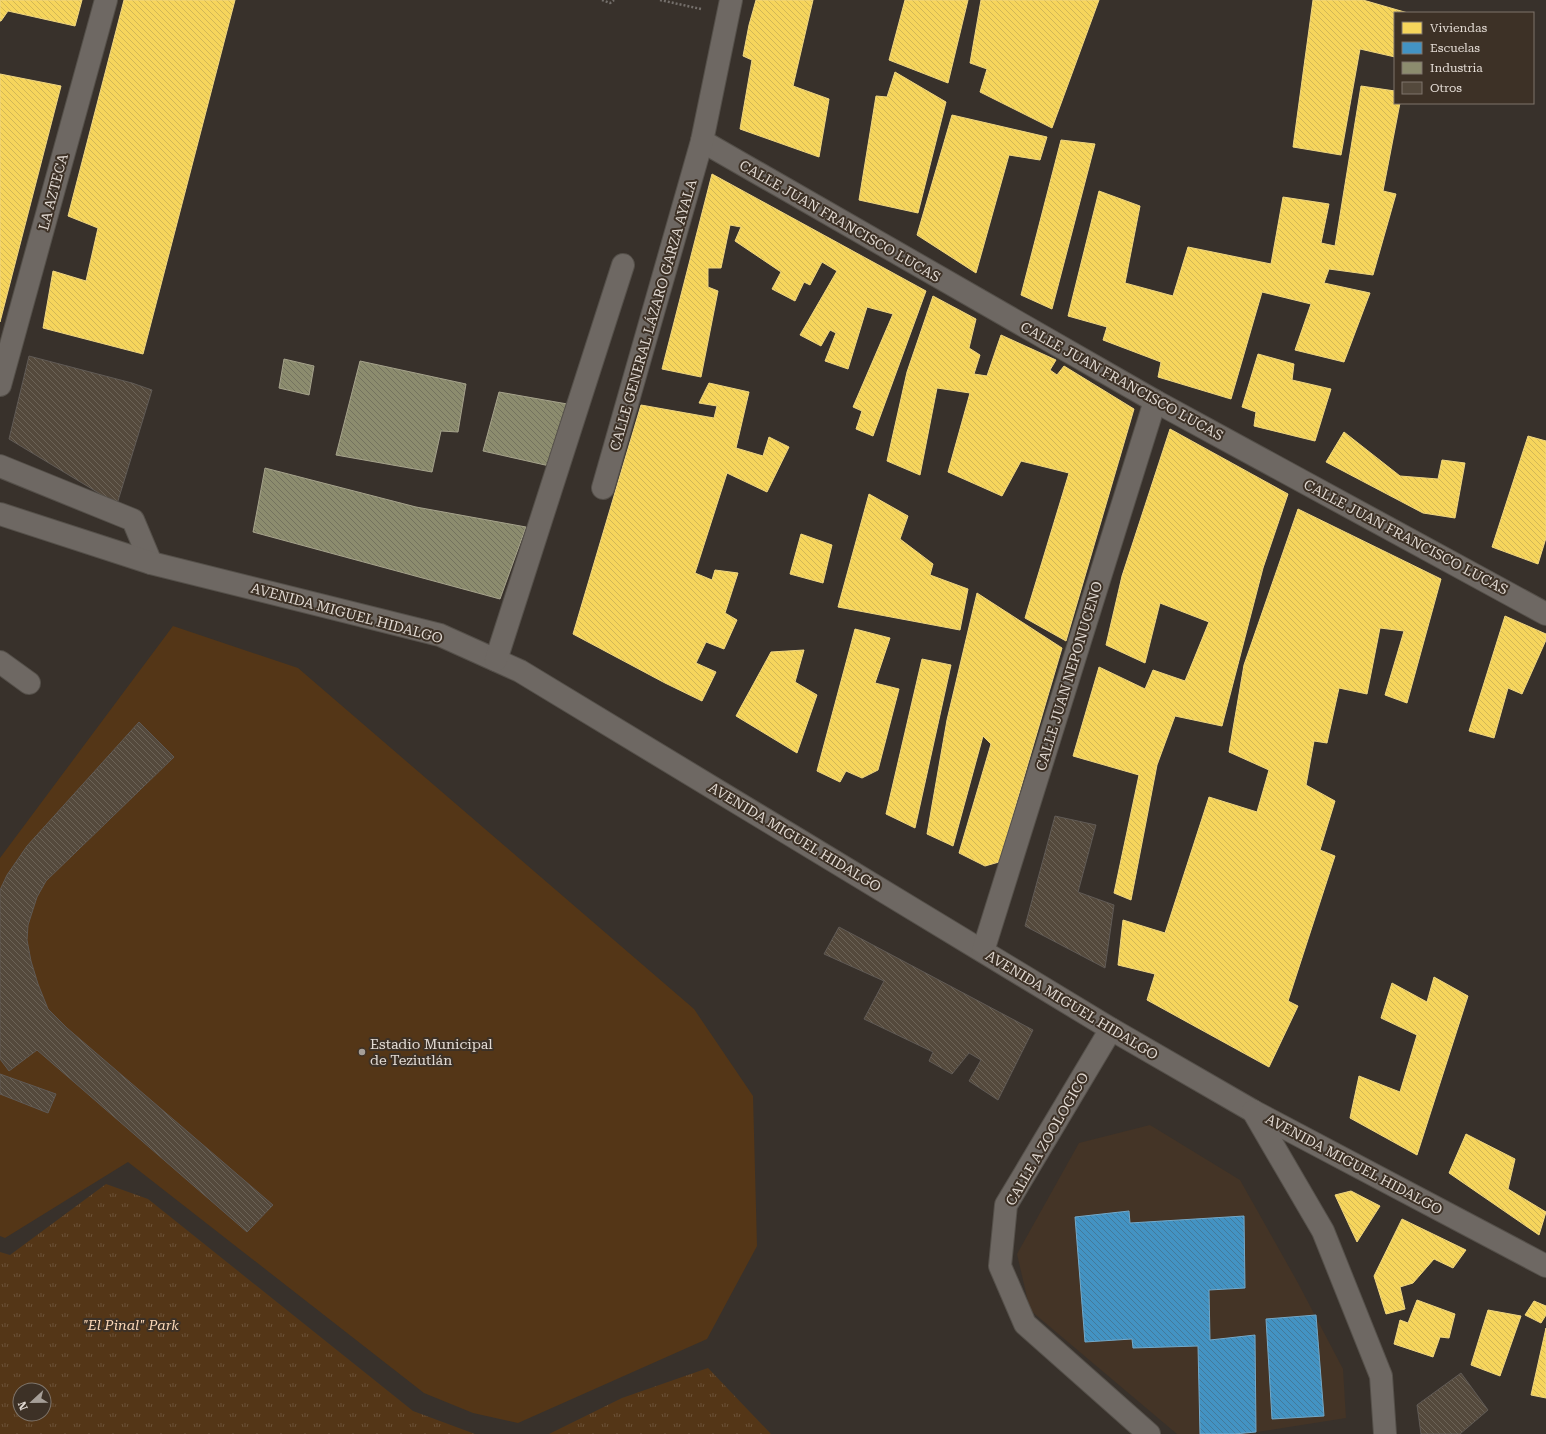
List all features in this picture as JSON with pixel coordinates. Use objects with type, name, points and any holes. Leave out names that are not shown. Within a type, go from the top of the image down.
[{"type":"street","name":"LA AZTECA","points":[[0,385],[106,0]]},
{"type":"street","name":"CALLE GENERAL LÁZARO GARZA AYALA","points":[[603,488],[702,141],[729,8]]},
{"type":"street","name":"CALLE JUAN FRANCISCO LUCAS","points":[[702,141],[1155,401],[1546,614]]},
{"type":"street","points":[[496,660],[623,265]]},
{"type":"street","name":"CALLE JUAN NEPONUCENO","points":[[983,951],[1155,401]]},
{"type":"street","points":[[0,466],[133,520],[151,563]]},
{"type":"street","name":"AVENIDA MIGUEL HIDALGO","points":[[0,514],[151,563],[440,635],[527,675],[983,951],[1110,1030],[1253,1111],[1546,1266]]},
{"type":"street","points":[[0,662],[29,683]]},
{"type":"street","name":"CALLE A ZOOLOGICO","points":[[1110,1030],[1006,1205],[1000,1266],[1024,1324],[1149,1434]]},
{"type":"street","points":[[1253,1111],[1323,1231],[1381,1376],[1385,1434]]},
{"type":"path","points":[[602,0],[610,3],[614,0]]},
{"type":"path","points":[[660,0],[729,8]]},
{"type":"shaded area","points":[[1150,1125],[1240,1180],[1298,1283],[1343,1369],[1346,1418],[1245,1434],[1177,1434],[1030,1310],[1017,1254],[1079,1143]]},
{"type":"green space","name":"Estadio Municipal de Teziutlán","points":[[173,626],[298,668],[694,1009],[753,1096],[757,1246],[707,1339],[518,1423],[473,1413],[424,1393],[128,1162],[5,1238],[0,1236],[0,858]]},
{"type":"green space","name":"\"El Pinal\" Park","points":[[106,1184],[148,1199],[413,1411],[475,1434],[0,1434],[0,1252],[10,1255]]},
{"type":"green space","points":[[708,1368],[771,1434],[549,1434],[622,1398]]},
{"type":"building: Viviendas","points":[[0,0],[82,0],[75,26],[8,11],[0,21]]},
{"type":"building: Viviendas","points":[[124,0],[235,0],[143,354],[43,328],[53,271],[86,281],[98,228],[68,216]]},
{"type":"building: Viviendas","points":[[756,0],[813,0],[793,86],[829,99],[819,157],[740,129],[752,60],[743,56]]},
{"type":"building: Viviendas","points":[[905,0],[968,0],[948,83],[889,60]]},
{"type":"building: Viviendas","points":[[981,0],[1099,0],[1052,128],[980,92],[987,69],[970,63]]},
{"type":"building: Viviendas","points":[[1313,0],[1363,0],[1405,12],[1394,12],[1394,57],[1360,49],[1341,155],[1293,147]]},
{"type":"building: Viviendas","points":[[895,72],[946,102],[918,213],[859,200],[876,96],[887,97]]},
{"type":"building: Viviendas","points":[[0,74],[61,86],[0,322]]},
{"type":"building: Viviendas","points":[[1361,86],[1394,91],[1394,104],[1400,104],[1383,191],[1396,194],[1373,275],[1329,269],[1324,283],[1370,293],[1344,362],[1295,350],[1311,304],[1262,292],[1231,399],[1158,377],[1161,362],[1103,340],[1107,327],[1068,316],[1099,191],[1140,206],[1125,283],[1173,296],[1188,247],[1271,264],[1283,197],[1329,204],[1321,243],[1335,246]]},
{"type":"building: Viviendas","points":[[952,115],[1047,137],[1040,160],[1009,155],[976,273],[917,235]]},
{"type":"building: Viviendas","points":[[1061,140],[1095,144],[1052,309],[1021,295]]},
{"type":"building: Viviendas","points":[[712,174],[926,291],[873,436],[856,429],[862,411],[853,407],[893,314],[867,307],[848,369],[825,361],[836,333],[830,330],[821,346],[800,335],[837,271],[822,262],[810,285],[804,282],[795,301],[772,289],[781,272],[735,241],[741,227],[730,225],[721,268],[708,268],[708,287],[718,291],[701,377],[662,369]]},
{"type":"building: Viviendas","points":[[933,296],[976,319],[969,348],[980,355],[974,374],[987,376],[1001,335],[1056,360],[1050,370],[1057,375],[1064,366],[1134,409],[1066,641],[1025,618],[1069,473],[1021,461],[1002,496],[948,472],[970,393],[937,388],[920,475],[887,461],[907,372]]},
{"type":"building: Viviendas","points":[[1258,354],[1294,364],[1292,380],[1331,389],[1315,441],[1254,426],[1256,412],[1242,407]]},
{"type":"building: Viviendas","points":[[709,383],[749,392],[736,448],[763,456],[769,437],[789,447],[767,492],[727,473],[695,573],[712,580],[715,570],[738,573],[725,613],[737,620],[724,649],[706,642],[696,663],[716,672],[702,701],[573,634],[641,405],[714,418],[717,406],[699,403]]},
{"type":"building: Viviendas","points":[[1170,429],[1288,494],[1263,568],[1222,726],[1175,716],[1157,765],[1131,900],[1114,893],[1139,775],[1073,756],[1099,667],[1145,689],[1153,670],[1185,681],[1209,622],[1160,603],[1145,663],[1106,645],[1122,576]]},
{"type":"building: Viviendas","points":[[1344,432],[1400,476],[1438,479],[1442,460],[1465,463],[1455,518],[1423,513],[1326,462]]},
{"type":"building: Viviendas","points":[[1528,436],[1546,441],[1546,538],[1538,564],[1492,547]]},
{"type":"building: Viviendas","points":[[869,494],[908,516],[900,539],[933,564],[930,575],[968,589],[960,630],[838,607]]},
{"type":"building: Viviendas","points":[[1298,509],[1441,579],[1407,703],[1385,695],[1404,631],[1380,628],[1367,694],[1339,688],[1327,743],[1314,741],[1306,785],[1335,801],[1320,850],[1335,856],[1288,1001],[1298,1006],[1269,1067],[1147,1000],[1155,974],[1118,965],[1123,920],[1165,933],[1209,797],[1257,812],[1269,770],[1229,752],[1244,665]]},
{"type":"building: Viviendas","points":[[801,534],[832,545],[823,583],[790,574]]},
{"type":"building: Viviendas","points":[[977,593],[1062,648],[999,862],[985,866],[959,853],[991,744],[983,736],[953,846],[927,834],[947,720]]},
{"type":"building: Viviendas","points":[[1505,616],[1546,634],[1546,640],[1522,694],[1508,688],[1494,738],[1469,731]]},
{"type":"building: Viviendas","points":[[855,629],[890,638],[875,683],[899,689],[878,770],[862,778],[846,771],[840,782],[817,771]]},
{"type":"building: Viviendas","points":[[804,650],[795,682],[817,695],[797,753],[736,716],[771,652]]},
{"type":"building: Viviendas","points":[[922,659],[951,665],[915,828],[886,814]]},
{"type":"building: Viviendas","points":[[1434,977],[1468,996],[1417,1155],[1350,1118],[1359,1076],[1400,1092],[1417,1035],[1381,1018],[1392,983],[1427,1002]]},
{"type":"building: Viviendas","points":[[1466,1134],[1515,1159],[1508,1189],[1546,1212],[1539,1235],[1449,1173]]},
{"type":"building: Viviendas","points":[[1351,1191],[1380,1206],[1357,1242],[1335,1195]]},
{"type":"building: Viviendas","points":[[1402,1219],[1466,1250],[1453,1268],[1434,1259],[1413,1283],[1400,1287],[1405,1309],[1386,1314],[1374,1276]]},
{"type":"building: Viviendas","points":[[1417,1300],[1455,1314],[1449,1338],[1440,1337],[1433,1357],[1394,1344],[1400,1320],[1408,1323]]},
{"type":"building: Viviendas","points":[[1534,1301],[1546,1306],[1546,1315],[1541,1323],[1525,1315]]},
{"type":"building: Viviendas","points":[[1488,1310],[1521,1316],[1500,1376],[1471,1365]]},
{"type":"building: Viviendas","points":[[1546,1328],[1546,1398],[1531,1395]]},
{"type":"building: Escuelas","points":[[1129,1211],[1130,1223],[1244,1216],[1245,1288],[1209,1290],[1210,1340],[1255,1335],[1256,1432],[1234,1434],[1200,1434],[1198,1346],[1133,1348],[1132,1339],[1085,1342],[1075,1217]]},
{"type":"building: Escuelas","points":[[1316,1315],[1324,1416],[1272,1419],[1266,1319]]},
{"type":"building: Industria","points":[[284,359],[314,366],[309,395],[279,388]]},
{"type":"building: Industria","points":[[360,361],[466,384],[458,432],[441,431],[432,472],[336,455]]},
{"type":"building: Industria","points":[[499,392],[573,405],[554,467],[483,451]]},
{"type":"building: Industria","points":[[265,468],[416,507],[526,527],[500,599],[253,532]]},
{"type":"building: Otros","points":[[29,356],[132,383],[152,390],[117,504],[9,439]]},
{"type":"building: Otros","points":[[139,722],[174,757],[46,881],[37,897],[28,925],[27,940],[31,961],[48,1009],[67,1028],[273,1205],[247,1232],[37,1050],[9,1071],[0,1059],[0,890],[7,875],[27,846]]},
{"type":"building: Otros","points":[[1055,816],[1096,825],[1078,892],[1114,905],[1105,968],[1025,926]]},
{"type":"building: Otros","points":[[839,927],[1033,1030],[998,1100],[969,1081],[981,1060],[969,1053],[952,1074],[929,1061],[933,1052],[864,1019],[884,981],[824,954]]},
{"type":"building: Otros","points":[[0,1074],[56,1094],[48,1113],[0,1094]]},
{"type":"building: Otros","points":[[1461,1373],[1488,1410],[1460,1434],[1421,1434],[1417,1405]]},
{"type":"place","name":"Estadio Municipal de Teziutlán","points":[[362,1052]]}]
